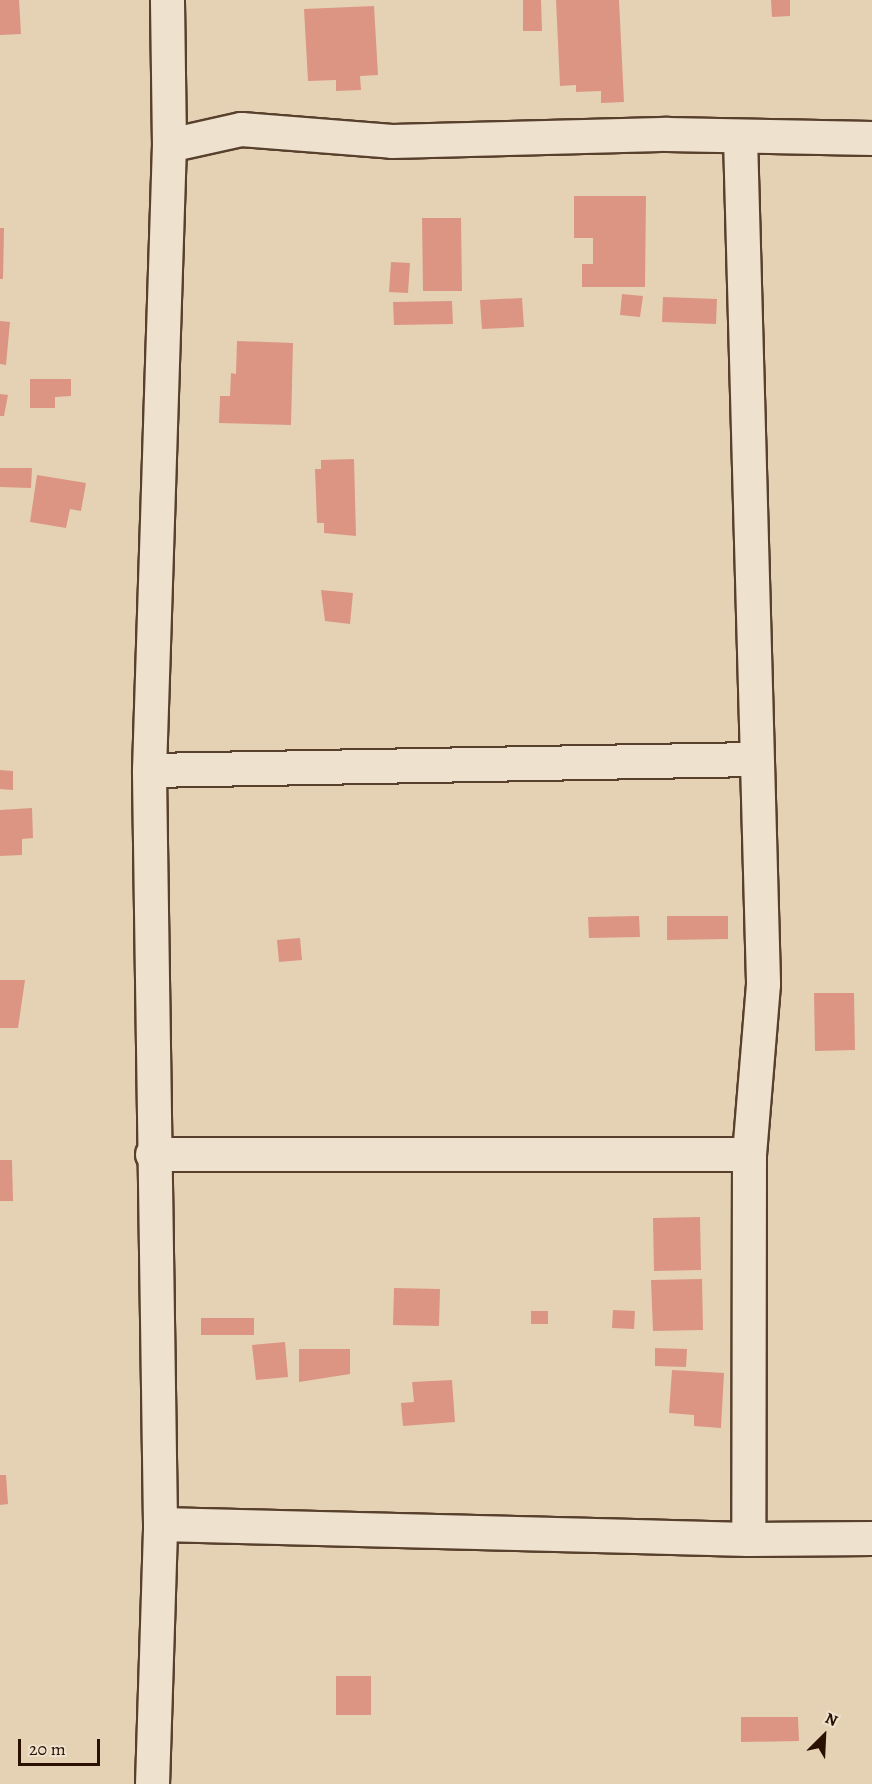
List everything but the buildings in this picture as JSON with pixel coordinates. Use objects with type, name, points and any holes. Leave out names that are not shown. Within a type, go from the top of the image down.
[{"type":"street","points":[[152,1784],[160,1524],[152,1154],[149,770],[169,145],[167,0]]},
{"type":"street","points":[[169,145],[241,129],[392,141],[564,135],[872,138]]},
{"type":"street","points":[[740,137],[755,759],[763,984],[749,1154],[748,1539]]},
{"type":"street","points":[[149,770],[755,759]]},
{"type":"street","points":[[152,1154],[749,1154]]},
{"type":"street","points":[[160,1524],[748,1539],[872,1538]]}]
